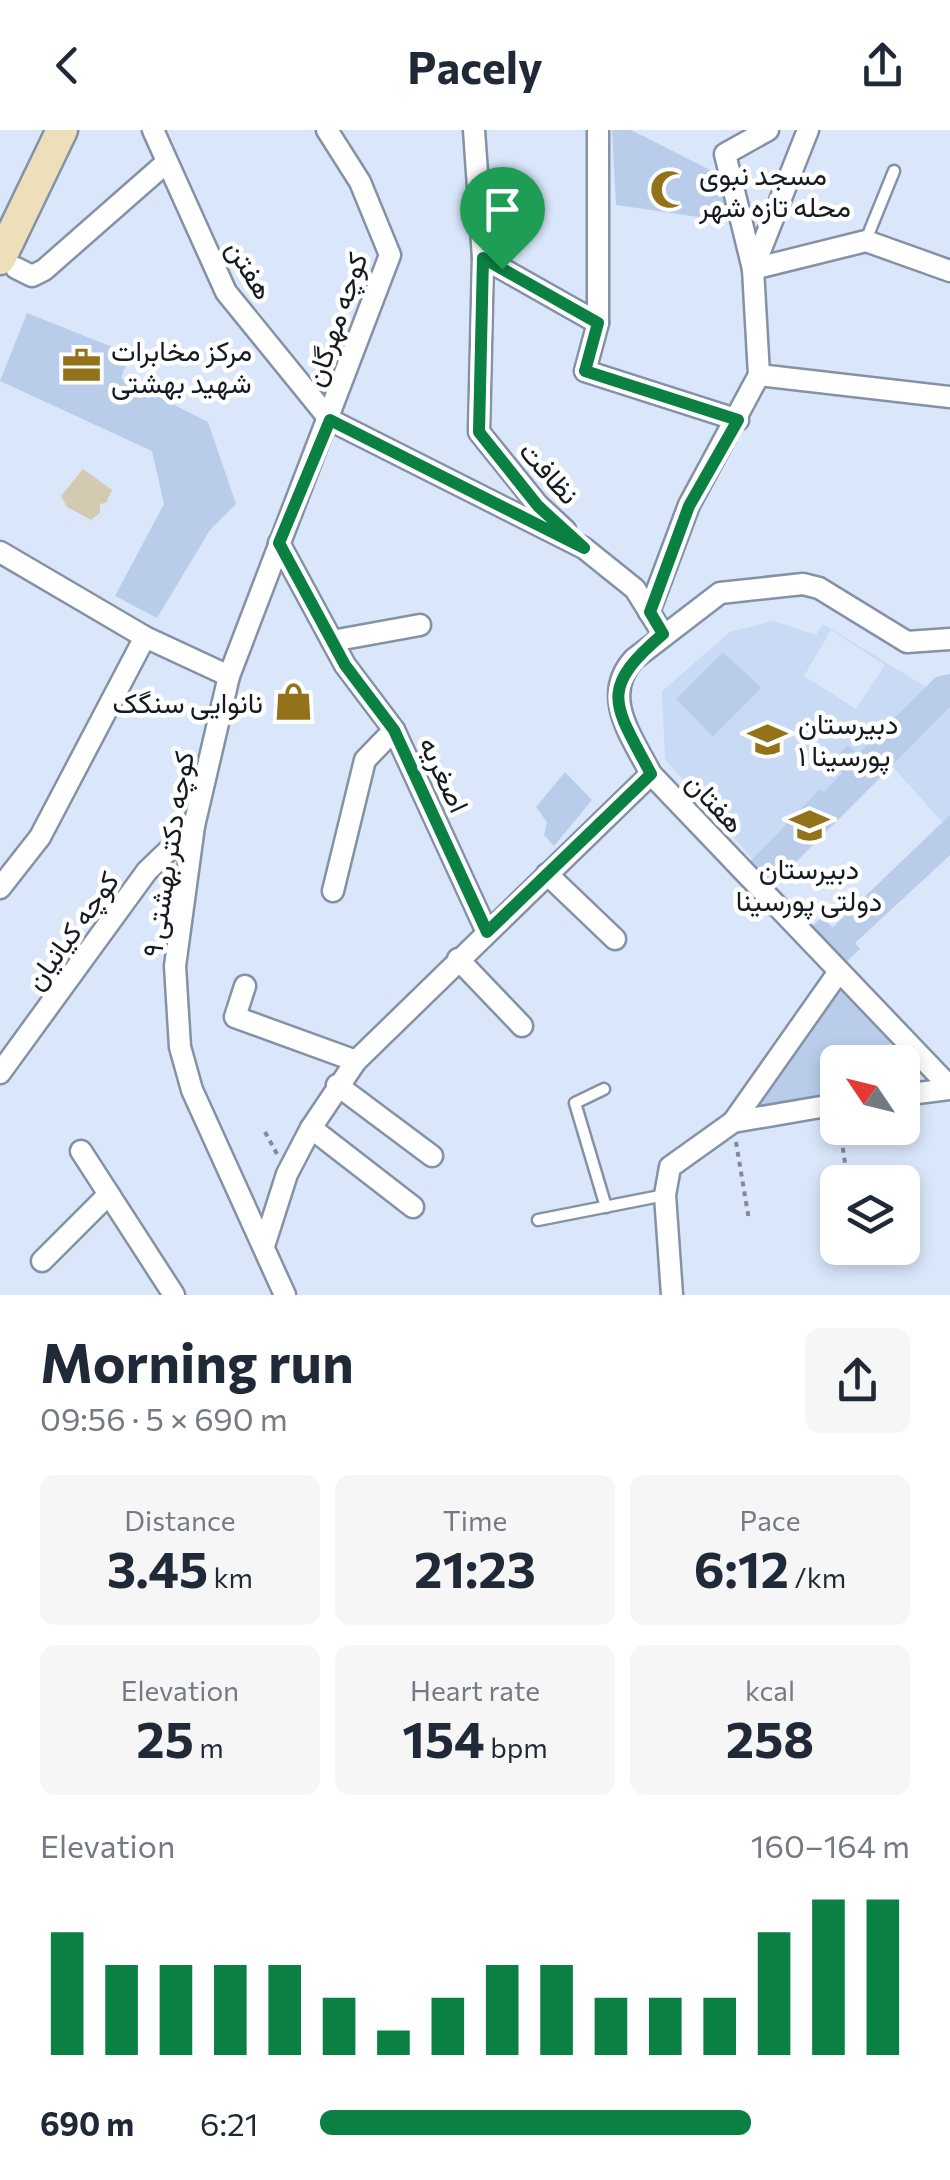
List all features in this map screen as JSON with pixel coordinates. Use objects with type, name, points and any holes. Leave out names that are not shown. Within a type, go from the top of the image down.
[{"type":"main road","points":[[5,252],[62,130]]},
{"type":"street","name":"هفتن","points":[[153,130],[226,292],[330,420]]},
{"type":"street","name":"کوچه مهرگان","points":[[326,130],[360,182],[390,255],[330,420]]},
{"type":"street","name":"نظافت","points":[[474,130],[483,258],[479,432],[538,506],[584,548]]},
{"type":"street","points":[[598,130],[598,323],[585,371],[738,420]]},
{"type":"street","points":[[650,612],[689,506],[759,374],[753,269],[725,154],[768,130]]},
{"type":"street","points":[[753,269],[808,130]]},
{"type":"street","points":[[5,252],[32,276],[44,270],[166,162]]},
{"type":"street","points":[[753,269],[866,241],[950,272]]},
{"type":"street","points":[[483,258],[598,323]]},
{"type":"street","points":[[759,374],[950,397]]},
{"type":"street","points":[[330,420],[584,548],[635,589],[663,634]]},
{"type":"street","name":"کوچه دکتر بهشتی ۹","points":[[285,1295],[192,1090],[176,1007],[175,966],[194,826],[229,676],[330,420]]},
{"type":"street","name":"اصغریه","points":[[279,543],[332,640],[374,708],[394,730],[487,932]]},
{"type":"street","points":[[0,552],[146,637],[229,676]]},
{"type":"street","name":"هفتان","points":[[950,639],[907,642],[819,588],[804,584],[720,593],[663,634],[624,670],[617,692],[621,718],[651,774],[950,1088]]},
{"type":"street","points":[[332,640],[420,625]]},
{"type":"street","points":[[0,888],[40,837],[146,637]]},
{"type":"street","points":[[333,891],[365,760],[394,730]]},
{"type":"street","points":[[264,1246],[288,1174],[311,1128],[356,1061],[651,774]]},
{"type":"street","name":"کوچه کیانیان","points":[[0,1073],[147,872],[194,826]]},
{"type":"street","points":[[547,874],[615,939]]},
{"type":"street","points":[[458,960],[522,1026]]},
{"type":"street","points":[[672,1295],[665,1195],[670,1167],[733,1122],[838,973]]},
{"type":"street","points":[[246,986],[234,1018],[356,1061]]},
{"type":"street","points":[[337,1086],[432,1156]]},
{"type":"street","points":[[920,1093],[950,1088]]},
{"type":"street","points":[[733,1122],[820,1107]]},
{"type":"street","points":[[311,1128],[414,1208]]},
{"type":"street","points":[[81,1150],[174,1295]]},
{"type":"street","points":[[232,1181],[252,1194],[264,1194],[288,1174]]},
{"type":"street","points":[[42,1261],[109,1194]]},
{"type":"lane","points":[[866,241],[894,171]]},
{"type":"lane","points":[[604,1089],[575,1103],[606,1207]]},
{"type":"lane","points":[[538,1220],[665,1195]]},
{"type":"path","points":[[733,1122],[749,1220]]},
{"type":"shaded area","points":[[83,469],[112,490],[106,503],[100,504],[100,513],[91,520],[67,507],[61,496]]},
{"type":"shaded area","name":"دبیرستان پورسینا ۱","points":[[774,621],[816,635],[823,624],[926,687],[936,677],[950,674],[950,855],[855,943],[860,949],[843,965],[822,917],[833,927],[943,823],[892,766],[771,887],[748,864],[752,858],[665,759],[662,691],[730,632]],"holes":[[[831,630],[885,665],[856,709],[804,676]],[[723,652],[762,688],[713,737],[676,699]]]},
{"type":"building","name":"مسجد نبوی محله تازه شهر","points":[[612,130],[631,130],[722,176],[726,221],[616,205]]},
{"type":"building","points":[[27,313],[130,354],[121,378],[208,422],[236,504],[210,530],[157,618],[115,596],[164,504],[152,451],[0,381]]},
{"type":"building","points":[[723,652],[762,688],[713,737],[676,699]]},
{"type":"building","name":"دبیرستان دولتی پورسینا","points":[[950,674],[950,707],[771,887],[748,864],[820,789],[824,792],[842,773],[831,762],[848,745],[858,754],[936,677]]},
{"type":"building","name":"نانوایی سنگک","points":[[291,687],[307,700],[295,716],[279,704]]},
{"type":"building","points":[[565,772],[592,800],[554,846],[544,835],[547,822],[536,807]]},
{"type":"building","points":[[950,815],[950,855],[855,943],[860,949],[843,965],[809,929],[822,917],[832,928]]},
{"type":"building","points":[[840,983],[895,1037],[889,1045],[820,1045],[820,1099],[754,1108]]},
{"type":"place","name":"مسجد نبوی محله تازه شهر","points":[[669,190]]},
{"type":"place","name":"مرکز مخابرات شهید بهشتی","points":[[81,366]]},
{"type":"place","name":"نانوایی سنگک","points":[[293,702]]},
{"type":"place","name":"دبیرستان پورسینا ۱","points":[[768,739]]},
{"type":"place","name":"دبیرستان دولتی پورسینا","points":[[809,826]]},
{"type":"route","points":[[483,258],[502,269],[598,323],[585,371],[738,420],[689,506],[650,612],[663,634],[624,670],[617,692],[621,718],[651,774],[487,932],[394,730],[345,665],[279,543],[330,420],[584,548],[538,506],[479,432],[483,258]]}]
